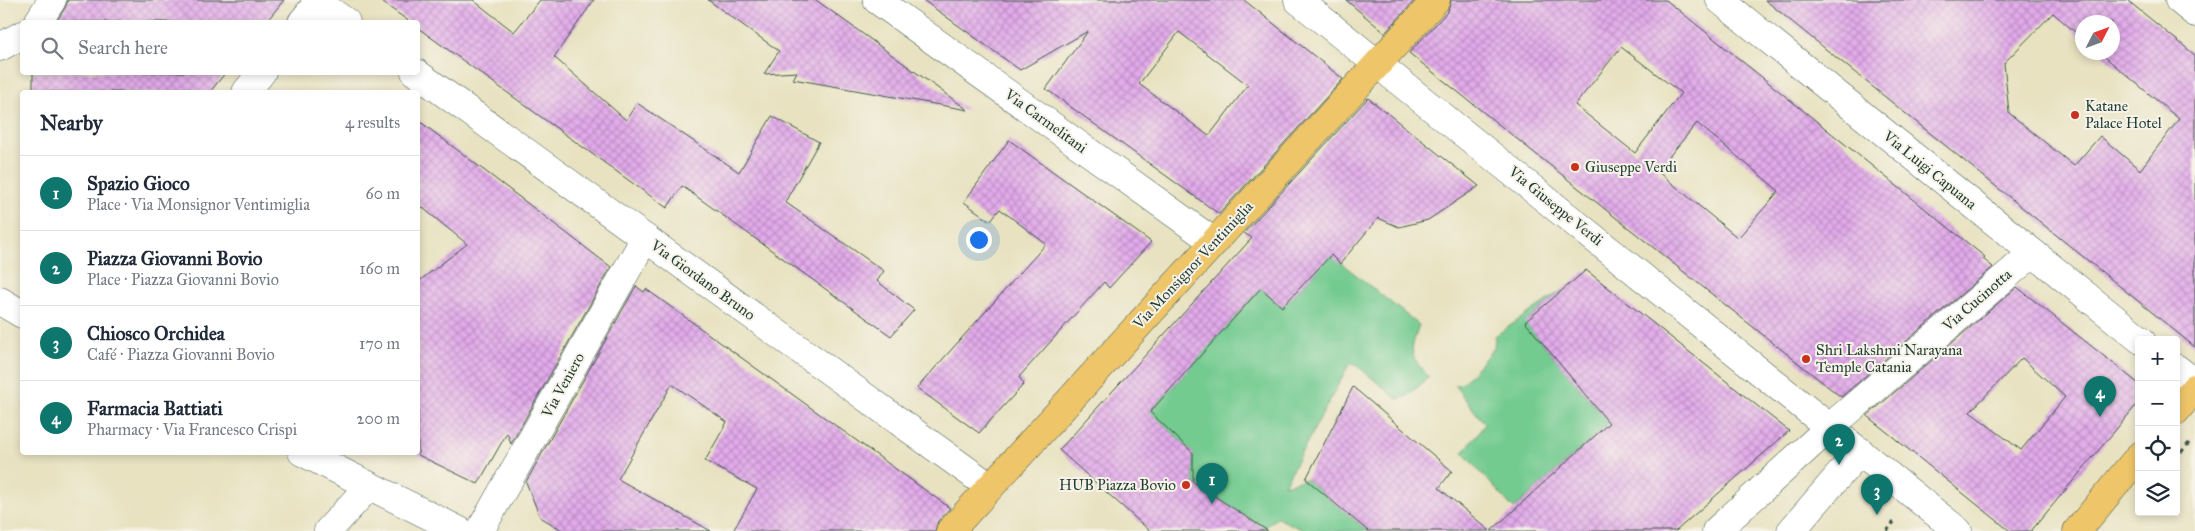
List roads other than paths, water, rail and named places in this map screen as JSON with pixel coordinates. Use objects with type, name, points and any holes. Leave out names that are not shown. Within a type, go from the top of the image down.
[{"type":"main road","name":"Via Monsignor Ventimiglia","points":[[950,531],[1436,0]]},
{"type":"main road","points":[[2180,406],[2195,388]]},
{"type":"main road","points":[[2077,531],[2135,461]]},
{"type":"street","points":[[39,20],[52,0]]},
{"type":"street","name":"Via Carmelitani","points":[[877,0],[1214,242]]},
{"type":"street","name":"Via Giuseppe Verdi","points":[[1298,0],[1958,531]]},
{"type":"street","name":"Via Luigi Capuana","points":[[1720,0],[2136,336]]},
{"type":"street","points":[[2179,0],[2195,13]]},
{"type":"street","points":[[314,6],[342,20]]},
{"type":"street","points":[[0,47],[20,36]]},
{"type":"street","points":[[248,90],[260,75]]},
{"type":"street","name":"Via Giordano Bruno","points":[[420,75],[990,487]]},
{"type":"street","name":"Via Veniero","points":[[480,531],[645,238]]},
{"type":"street","name":"Via Cucinotta","points":[[1716,531],[1822,420],[1854,406],[2033,253]]},
{"type":"street","points":[[0,301],[20,313]]},
{"type":"street","points":[[2180,371],[2195,383]]},
{"type":"street","points":[[1791,531],[1860,451]]},
{"type":"street","points":[[308,455],[460,531]]},
{"type":"street","points":[[328,531],[369,486]]},
{"type":"place","name":"Katane Palace Hotel","points":[[2075,115]]},
{"type":"place","name":"Giuseppe Verdi","points":[[1575,167]]},
{"type":"place","name":"Shri Lakshmi Narayana Temple Catania","points":[[1806,359]]},
{"type":"place","name":"Farmacia Battiati","points":[[2100,417]]},
{"type":"place","name":"Piazza Giovanni Bovio","points":[[1839,465]]},
{"type":"place","name":"HUB Piazza Bovio","points":[[1186,485]]},
{"type":"place","name":"Spazio Gioco","points":[[1212,504]]},
{"type":"place","name":"Chiosco Orchidea","points":[[1877,515]]}]
